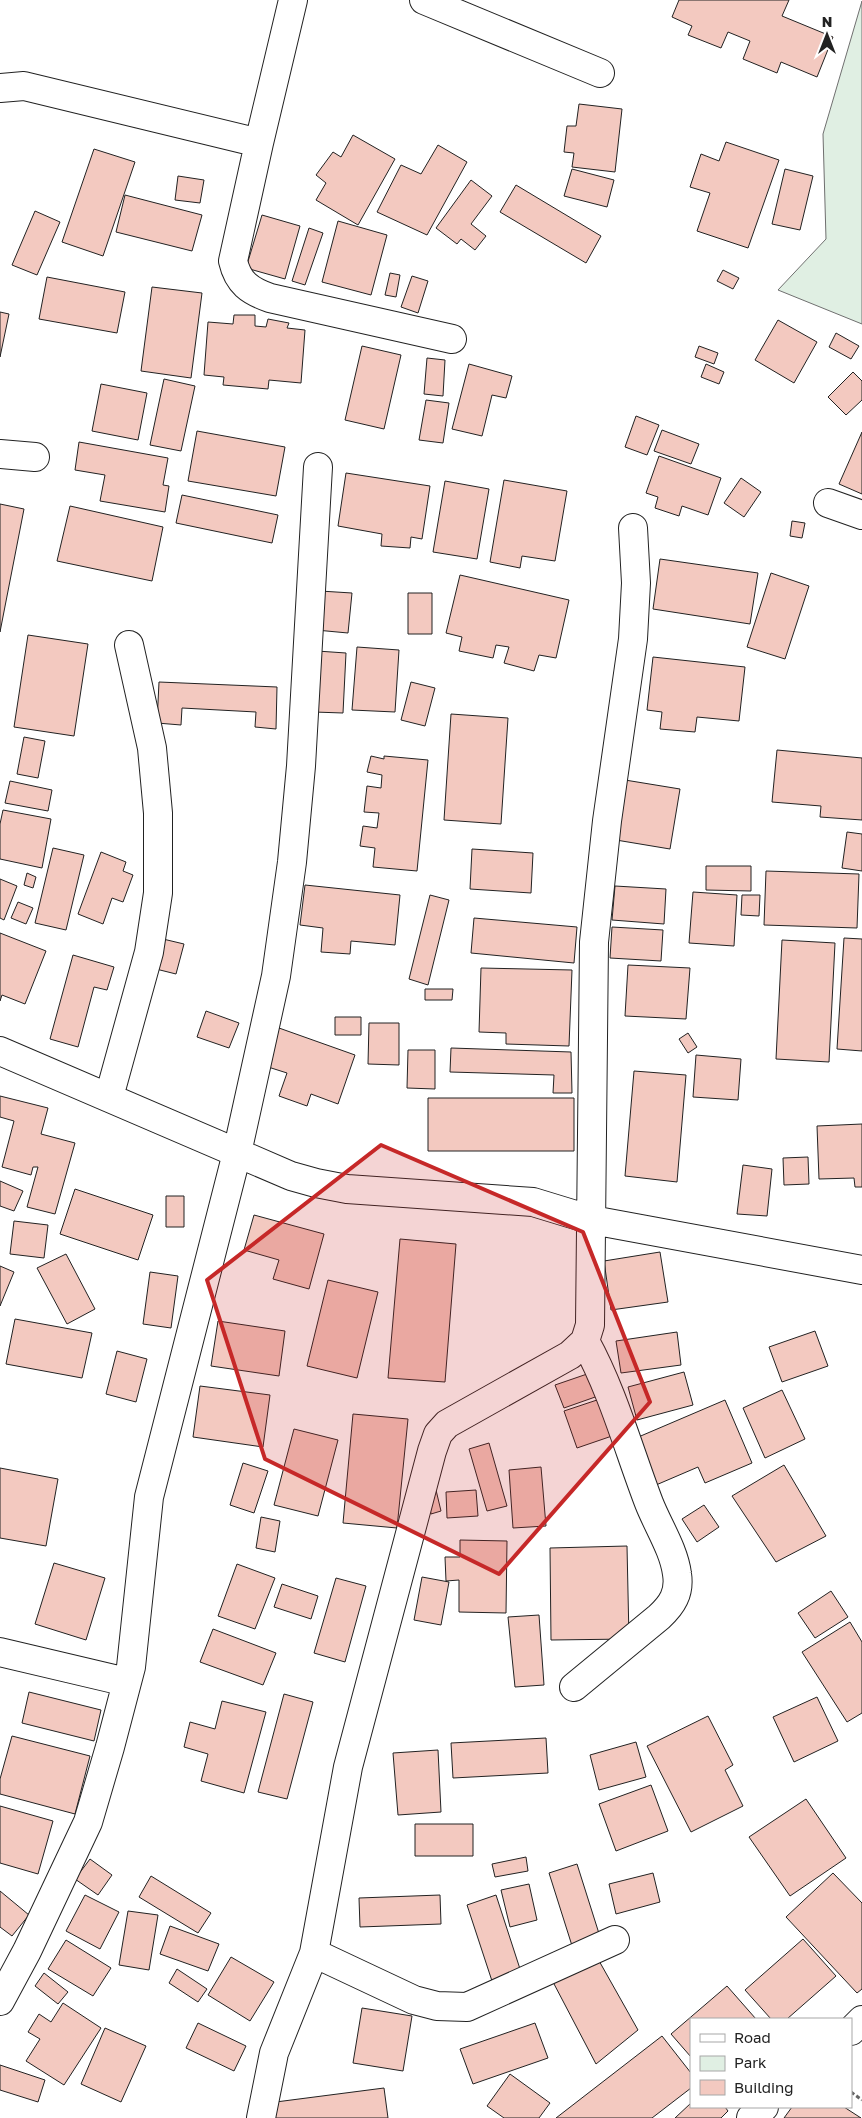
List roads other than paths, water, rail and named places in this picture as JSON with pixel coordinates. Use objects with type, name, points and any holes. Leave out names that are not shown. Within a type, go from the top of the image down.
[{"type":"street","points":[[293,0],[259,143],[234,261],[237,276],[245,286],[254,292],[270,298],[452,338]]},
{"type":"street","points":[[424,0],[600,73]]},
{"type":"street","points":[[0,88],[24,86],[259,143]]},
{"type":"street","points":[[0,454],[34,457]]},
{"type":"street","points":[[0,2001],[27,1951],[88,1822],[131,1667],[149,1497],[237,1153],[276,976],[292,862],[302,766],[318,467]]},
{"type":"street","points":[[828,503],[862,515]]},
{"type":"street","points":[[261,2118],[274,2053],[314,1953],[348,1766],[438,1434],[447,1424],[570,1355],[585,1340],[590,1325],[594,942],[607,821],[632,639],[636,583],[633,528]]},
{"type":"street","points":[[109,1097],[149,952],[158,893],[158,814],[152,748],[129,645]]},
{"type":"street","points":[[0,1051],[291,1176],[316,1184],[347,1189],[533,1202],[592,1220],[862,1270]]},
{"type":"street","points":[[574,1687],[659,1617],[671,1605],[677,1590],[677,1574],[672,1557],[637,1472],[612,1397],[585,1340]]},
{"type":"street","points":[[0,1652],[126,1682]]},
{"type":"street","points":[[314,1953],[414,2000],[437,2006],[467,2007],[615,1940]]},
{"type":"street","points":[[852,2029],[862,2020]]},
{"type":"street","points":[[751,2118],[763,2108]]}]
